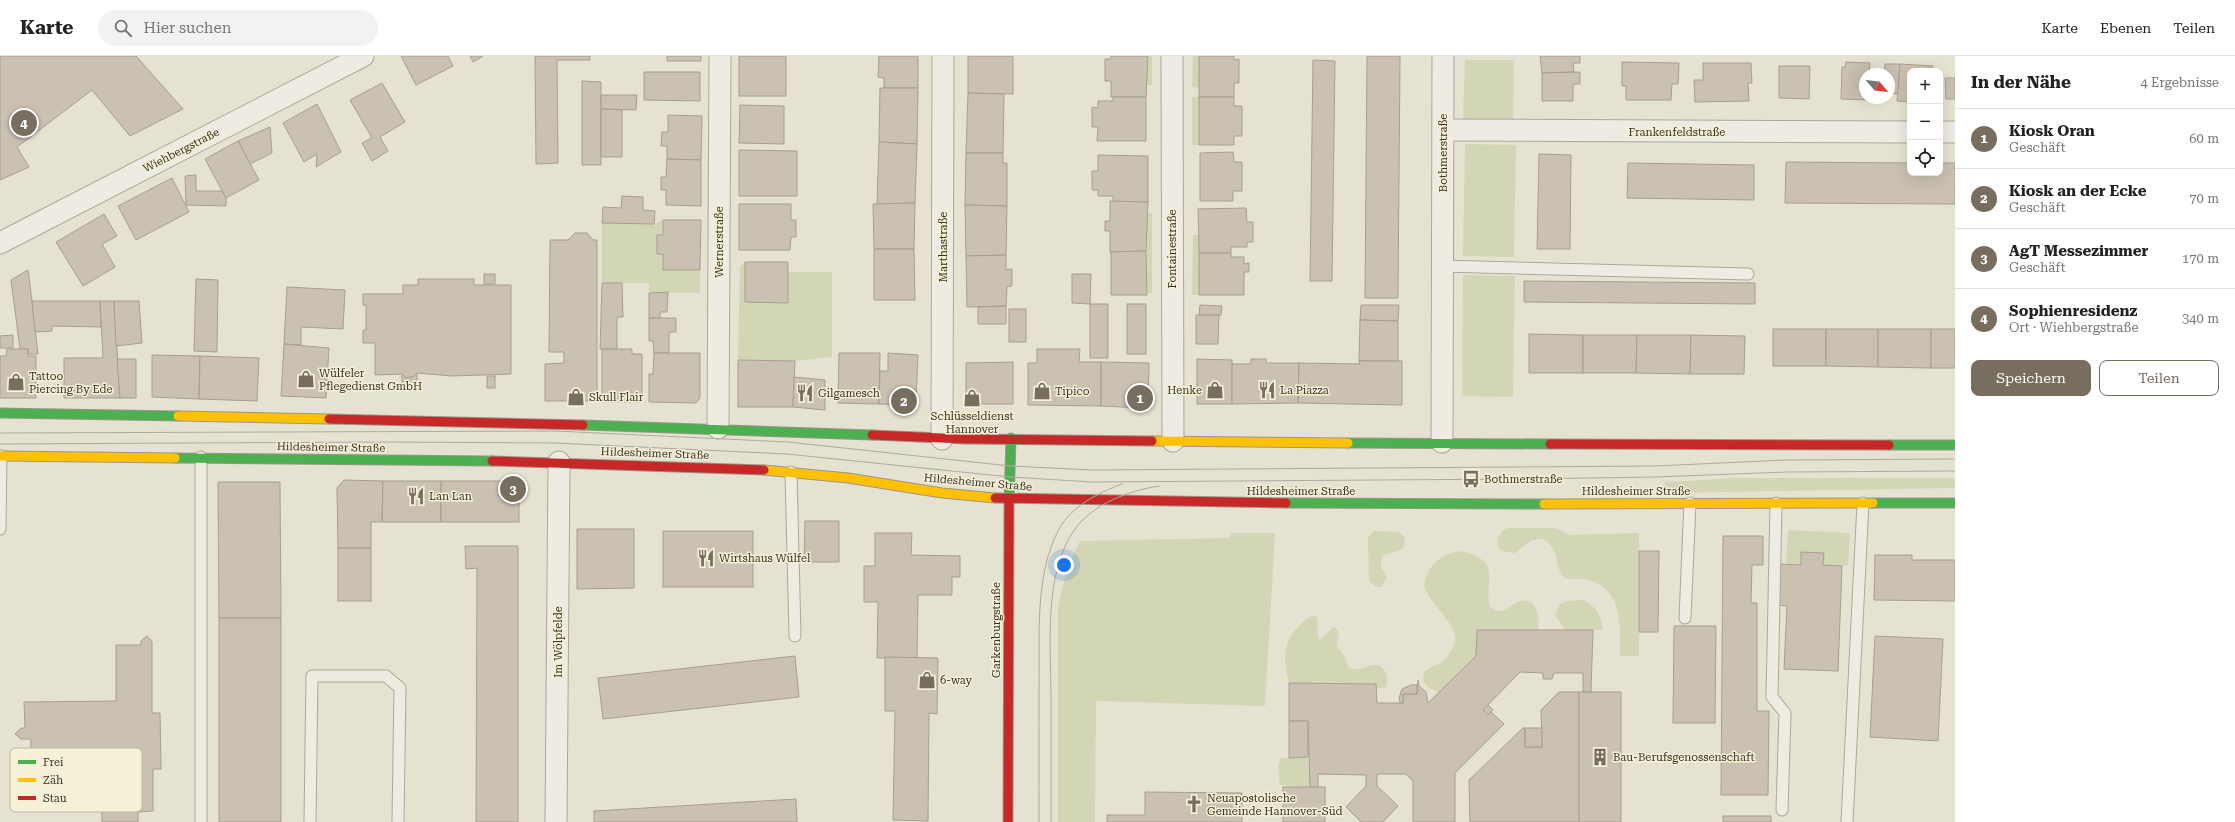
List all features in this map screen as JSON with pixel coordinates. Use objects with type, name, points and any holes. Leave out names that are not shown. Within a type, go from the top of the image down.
[{"type":"main road","points":[[0,413],[64,413],[718,428],[942,438],[1173,441],[1955,445]]},
{"type":"main road","name":"Garkenburgstraße","points":[[1008,822],[1009,499],[1011,438]]},
{"type":"main road","name":"Hildesheimer Straße","points":[[0,456],[559,462],[747,468],[848,478],[942,493],[1009,499],[1197,503],[1955,503]]},
{"type":"street","name":"Wiehbergstraße","points":[[0,244],[363,56]]},
{"type":"street","name":"Wernerstraße","points":[[718,428],[720,56]]},
{"type":"street","name":"Marthastraße","points":[[942,438],[943,56]]},
{"type":"street","name":"Fontainestraße","points":[[1172,56],[1173,441]]},
{"type":"street","name":"Bothmerstraße","points":[[1442,442],[1443,56]]},
{"type":"street","name":"Frankenfeldstraße","points":[[1443,130],[1907,132]]},
{"type":"street","points":[[1943,132],[1955,132]]},
{"type":"street","name":"Im Wölpfelde","points":[[556,822],[559,462]]},
{"type":"lane","points":[[1442,266],[1748,274]]},
{"type":"lane","points":[[0,456],[0,529]]},
{"type":"lane","points":[[201,457],[201,822]]},
{"type":"lane","points":[[792,472],[795,636]]},
{"type":"lane","points":[[1685,618],[1690,503]]},
{"type":"lane","points":[[1776,503],[1772,697],[1785,713],[1782,810]]},
{"type":"lane","points":[[1847,822],[1863,503]]},
{"type":"lane","points":[[310,822],[312,676],[386,676],[400,688],[398,822]]},
{"type":"green space","points":[[1148,56],[1152,56],[1152,85],[1147,85]]},
{"type":"green space","points":[[1193,56],[1199,56],[1199,88],[1192,87]]},
{"type":"green space","points":[[1465,60],[1514,60],[1513,123],[1463,122]]},
{"type":"green space","points":[[1192,97],[1199,97],[1199,145],[1192,145]]},
{"type":"green space","points":[[1465,144],[1516,145],[1514,257],[1463,256]]},
{"type":"green space","points":[[1147,213],[1152,213],[1152,293],[1147,293]]},
{"type":"green space","points":[[663,220],[663,235],[657,235],[657,253],[663,254],[663,269],[700,270],[700,293],[649,293],[649,283],[602,283],[602,223],[654,224]]},
{"type":"green space","points":[[1193,235],[1199,235],[1199,295],[1192,295]]},
{"type":"green space","points":[[745,262],[745,302],[788,302],[787,272],[832,272],[832,357],[795,361],[738,360],[740,267]]},
{"type":"green space","points":[[1463,275],[1515,276],[1513,397],[1462,396]]},
{"type":"green space","points":[[1740,478],[1955,478],[1955,488],[1665,493],[1665,482]]},
{"type":"green space","points":[[1508,528],[1555,528],[1569,535],[1639,533],[1639,656],[1620,656],[1620,625],[1616,605],[1604,588],[1595,582],[1584,579],[1565,578],[1559,569],[1553,548],[1543,539],[1532,540],[1515,553],[1502,551],[1498,547],[1497,539],[1503,530]]},
{"type":"green space","points":[[1788,530],[1850,533],[1848,566],[1823,565],[1824,553],[1802,552],[1801,565],[1786,564]]},
{"type":"green space","points":[[1374,531],[1398,532],[1405,537],[1404,547],[1401,550],[1386,554],[1382,558],[1381,568],[1386,574],[1387,578],[1381,587],[1376,587],[1369,581],[1368,538]]},
{"type":"green space","points":[[1232,533],[1275,533],[1265,706],[1096,701],[1095,822],[1058,822],[1058,606],[1068,566],[1080,541],[1229,538]]},
{"type":"green space","points":[[1461,551],[1474,555],[1487,565],[1489,571],[1489,605],[1495,610],[1502,611],[1520,601],[1530,602],[1534,605],[1538,614],[1538,630],[1477,630],[1476,656],[1439,692],[1425,684],[1423,678],[1424,674],[1448,656],[1455,641],[1455,635],[1448,621],[1427,593],[1424,586],[1428,572],[1436,562],[1446,555]]},
{"type":"green space","points":[[1584,600],[1598,612],[1603,630],[1564,630],[1561,623],[1555,616],[1560,604],[1568,601]]},
{"type":"green space","points":[[1308,617],[1317,617],[1318,638],[1320,640],[1334,627],[1338,631],[1337,646],[1345,657],[1349,668],[1361,669],[1378,665],[1386,672],[1386,687],[1376,689],[1376,684],[1289,683],[1285,660],[1286,647],[1293,634],[1303,622]]},
{"type":"green space","points":[[1308,757],[1310,787],[1280,785],[1278,766],[1281,758]]},
{"type":"building","points":[[0,56],[136,56],[183,109],[130,136],[92,90],[17,147],[29,167],[0,180]]},
{"type":"building","points":[[401,56],[448,56],[453,66],[416,85]]},
{"type":"building","points":[[470,56],[483,56],[473,62]]},
{"type":"building","points":[[535,56],[590,56],[590,60],[557,60],[558,163],[536,164]]},
{"type":"building","points":[[667,56],[701,56],[701,61],[667,61]]},
{"type":"building","points":[[739,56],[786,56],[786,96],[739,96]]},
{"type":"building","points":[[879,56],[918,56],[918,88],[884,88],[884,78],[878,77]]},
{"type":"building","points":[[968,56],[1013,56],[1013,94],[968,93]]},
{"type":"building","points":[[1111,56],[1148,56],[1146,97],[1111,97],[1111,81],[1105,81],[1105,59],[1111,59]]},
{"type":"building","points":[[1199,56],[1234,56],[1234,60],[1239,59],[1239,83],[1234,83],[1234,97],[1199,97]]},
{"type":"building","points":[[1367,56],[1400,56],[1398,298],[1365,298]]},
{"type":"building","points":[[1540,56],[1580,56],[1580,63],[1573,63],[1574,72],[1542,73]]},
{"type":"building","points":[[1313,60],[1335,61],[1332,281],[1310,281]]},
{"type":"building","points":[[1622,62],[1679,63],[1678,84],[1672,84],[1671,100],[1626,100],[1626,86],[1622,86]]},
{"type":"building","points":[[1846,62],[1870,63],[1870,68],[1859,68],[1859,100],[1841,99],[1842,67],[1845,67]]},
{"type":"building","points":[[1703,63],[1751,63],[1752,83],[1748,83],[1749,101],[1695,102],[1694,80],[1703,80]]},
{"type":"building","points":[[1885,64],[1900,64],[1898,94],[1895,94],[1895,68],[1885,68]]},
{"type":"building","points":[[1900,64],[1933,66],[1933,68],[1907,68],[1907,102],[1897,101]]},
{"type":"building","points":[[1779,66],[1810,66],[1809,99],[1779,98]]},
{"type":"building","points":[[644,72],[700,72],[700,101],[644,100]]},
{"type":"building","points":[[1580,72],[1580,84],[1573,84],[1573,101],[1542,101],[1542,73]]},
{"type":"building","points":[[1945,78],[1955,78],[1955,99],[1946,99]]},
{"type":"building","points":[[582,81],[601,82],[601,165],[582,165]]},
{"type":"building","points":[[382,83],[405,122],[380,137],[388,151],[372,161],[362,143],[372,138],[350,100]]},
{"type":"building","points":[[880,88],[918,88],[917,144],[879,142]]},
{"type":"building","points":[[968,93],[1004,94],[1003,153],[966,153]]},
{"type":"building","points":[[601,95],[637,95],[636,110],[601,109]]},
{"type":"building","points":[[1113,97],[1146,97],[1146,141],[1097,141],[1098,127],[1092,127],[1092,107],[1098,108],[1098,101],[1113,101]]},
{"type":"building","points":[[1199,97],[1234,97],[1234,106],[1242,106],[1242,136],[1234,136],[1234,145],[1199,145]]},
{"type":"building","points":[[317,104],[341,152],[316,167],[317,154],[304,162],[283,123]]},
{"type":"building","points":[[740,105],[784,106],[784,144],[739,143]]},
{"type":"building","points":[[601,109],[622,110],[622,157],[601,157]]},
{"type":"building","points":[[668,115],[702,116],[701,160],[667,159],[667,146],[661,146],[662,132],[668,132]]},
{"type":"building","points":[[270,127],[272,153],[250,164],[238,141]]},
{"type":"building","points":[[238,141],[259,180],[226,198],[205,159]]},
{"type":"building","points":[[879,142],[917,144],[915,203],[877,204]]},
{"type":"building","points":[[739,150],[797,151],[797,196],[739,196]]},
{"type":"building","points":[[1233,152],[1234,162],[1242,162],[1242,191],[1233,191],[1233,201],[1200,201],[1200,153]]},
{"type":"building","points":[[966,153],[1003,153],[1003,163],[1007,163],[1007,206],[965,205]]},
{"type":"building","points":[[1539,154],[1571,155],[1570,249],[1537,249]]},
{"type":"building","points":[[1098,155],[1148,156],[1148,202],[1113,202],[1113,196],[1098,196],[1098,190],[1092,190],[1092,171],[1098,171]]},
{"type":"building","points":[[667,159],[701,160],[701,206],[666,205],[666,190],[661,190],[661,177],[666,177]]},
{"type":"building","points":[[1786,162],[1907,163],[1907,176],[1943,176],[1943,163],[1955,163],[1955,204],[1785,203]]},
{"type":"building","points":[[1628,163],[1754,165],[1754,200],[1627,198]]},
{"type":"building","points":[[196,175],[196,191],[222,191],[226,198],[226,206],[186,205],[185,176]]},
{"type":"building","points":[[172,178],[189,212],[136,240],[118,206]]},
{"type":"building","points":[[622,196],[643,197],[643,210],[655,211],[654,224],[602,223],[603,207],[621,208]]},
{"type":"building","points":[[1110,201],[1148,202],[1146,251],[1110,252],[1110,231],[1105,231],[1105,221],[1110,221]]},
{"type":"building","points":[[915,203],[914,249],[874,249],[873,204]]},
{"type":"building","points":[[739,204],[791,204],[791,220],[796,220],[796,237],[791,237],[790,250],[739,250]]},
{"type":"building","points":[[965,205],[1007,206],[1006,255],[966,256]]},
{"type":"building","points":[[1246,208],[1247,222],[1253,222],[1253,242],[1247,242],[1247,247],[1231,247],[1231,253],[1199,253],[1198,209]]},
{"type":"building","points":[[104,214],[117,236],[102,244],[115,267],[83,286],[56,242]]},
{"type":"building","points":[[663,220],[701,220],[700,270],[663,270],[663,254],[657,254],[657,235],[663,235]]},
{"type":"building","points":[[575,233],[587,233],[593,240],[597,240],[597,401],[545,401],[545,364],[564,363],[564,352],[549,352],[550,240],[568,240]]},
{"type":"building","points":[[874,249],[914,249],[915,300],[874,300]]},
{"type":"building","points":[[1146,251],[1147,295],[1111,295],[1111,252]]},
{"type":"building","points":[[1199,253],[1231,253],[1231,257],[1244,257],[1244,264],[1249,263],[1249,272],[1244,272],[1244,295],[1199,295]]},
{"type":"building","points":[[1006,255],[1006,270],[1012,269],[1012,286],[1007,287],[1006,306],[967,307],[966,256]]},
{"type":"building","points":[[745,262],[788,262],[788,303],[745,302]]},
{"type":"building","points":[[28,270],[38,354],[28,354],[28,349],[20,349],[11,280]]},
{"type":"building","points":[[484,274],[495,274],[495,284],[484,284]]},
{"type":"building","points":[[1072,274],[1091,274],[1090,304],[1072,303]]},
{"type":"building","points":[[196,279],[218,280],[217,352],[194,351]]},
{"type":"building","points":[[418,279],[474,279],[474,285],[511,285],[511,374],[452,376],[417,373],[413,377],[406,378],[402,374],[375,375],[375,343],[363,343],[363,330],[366,330],[366,305],[363,305],[363,294],[403,294],[403,285],[418,285]]},
{"type":"building","points":[[1524,281],[1755,283],[1755,304],[1524,302]]},
{"type":"building","points":[[602,283],[622,283],[623,317],[617,317],[617,349],[600,349]]},
{"type":"building","points":[[287,287],[345,290],[343,329],[301,327],[301,345],[284,344]]},
{"type":"building","points":[[668,292],[667,312],[660,312],[660,318],[649,318],[649,293]]},
{"type":"building","points":[[32,301],[100,301],[101,327],[52,326],[52,331],[35,332]]},
{"type":"building","points":[[100,301],[114,301],[120,398],[64,398],[64,358],[103,358]]},
{"type":"building","points":[[114,301],[139,301],[142,343],[116,346]]},
{"type":"building","points":[[1090,304],[1108,304],[1108,358],[1090,358]]},
{"type":"building","points":[[1127,304],[1146,304],[1146,354],[1127,354]]},
{"type":"building","points":[[1200,305],[1222,306],[1221,315],[1199,315]]},
{"type":"building","points":[[1361,305],[1399,305],[1398,321],[1360,320]]},
{"type":"building","points":[[1006,306],[1006,324],[978,324],[978,307]]},
{"type":"building","points":[[1009,309],[1026,309],[1026,342],[1009,342]]},
{"type":"building","points":[[1196,315],[1219,315],[1218,344],[1196,344]]},
{"type":"building","points":[[649,318],[676,318],[676,332],[669,332],[669,353],[654,353],[653,341],[649,341]]},
{"type":"building","points":[[1360,320],[1398,321],[1398,361],[1359,361]]},
{"type":"building","points":[[1773,329],[1826,329],[1826,366],[1773,366]]},
{"type":"building","points":[[1826,329],[1878,329],[1878,367],[1826,366]]},
{"type":"building","points":[[1878,329],[1931,329],[1931,368],[1878,367]]},
{"type":"building","points":[[1931,329],[1955,329],[1955,368],[1931,368]]},
{"type":"building","points":[[1529,334],[1583,335],[1583,373],[1529,373]]},
{"type":"building","points":[[13,335],[13,348],[0,348],[0,336]]},
{"type":"building","points":[[1583,335],[1637,335],[1636,373],[1583,373]]},
{"type":"building","points":[[1637,335],[1691,335],[1690,374],[1636,373]]},
{"type":"building","points":[[1691,335],[1745,336],[1744,374],[1690,374]]},
{"type":"building","points":[[284,344],[329,348],[326,398],[281,396]]},
{"type":"building","points":[[7,349],[28,349],[28,356],[36,356],[36,398],[0,398],[0,356],[6,356]]},
{"type":"building","points":[[602,349],[632,349],[632,354],[642,354],[642,402],[602,402]]},
{"type":"building","points":[[1037,349],[1080,349],[1079,362],[1101,362],[1101,406],[1028,405],[1028,363],[1037,363]]},
{"type":"building","points":[[654,353],[700,353],[700,398],[696,403],[649,402],[649,374],[653,374]]},
{"type":"building","points":[[839,353],[880,353],[879,404],[838,403]]},
{"type":"building","points":[[888,353],[918,355],[916,400],[911,405],[879,404],[880,371],[888,371]]},
{"type":"building","points":[[152,355],[200,356],[199,399],[152,397]]},
{"type":"building","points":[[200,356],[259,358],[257,401],[199,399]]},
{"type":"building","points":[[117,359],[136,359],[136,398],[120,398]]},
{"type":"building","points":[[1197,359],[1232,360],[1232,404],[1197,404]]},
{"type":"building","points":[[1251,359],[1266,359],[1266,363],[1299,363],[1298,403],[1232,404],[1232,364],[1251,364]]},
{"type":"building","points":[[738,360],[795,361],[793,407],[738,407]]},
{"type":"building","points":[[1359,361],[1402,361],[1402,405],[1298,403],[1299,363],[1360,364]]},
{"type":"building","points":[[1013,362],[1013,404],[973,404],[966,397],[966,363]]},
{"type":"building","points":[[1101,362],[1149,363],[1148,403],[1143,408],[1101,406]]},
{"type":"building","points":[[417,373],[417,391],[402,390],[402,374],[406,378],[413,377]]},
{"type":"building","points":[[487,376],[495,376],[495,388],[487,388]]},
{"type":"building","points":[[794,377],[825,380],[825,410],[793,407]]},
{"type":"building","points":[[344,480],[383,481],[382,522],[371,522],[371,548],[338,548],[337,488]]},
{"type":"building","points":[[383,481],[441,481],[441,522],[382,522]]},
{"type":"building","points":[[441,481],[519,481],[519,522],[441,522]]},
{"type":"building","points":[[218,482],[280,482],[281,618],[219,618]]},
{"type":"building","points":[[805,521],[839,521],[839,562],[804,562]]},
{"type":"building","points":[[577,529],[634,529],[634,588],[577,589]]},
{"type":"building","points":[[663,531],[753,531],[753,587],[663,587]]},
{"type":"building","points":[[875,533],[912,533],[911,555],[960,556],[960,577],[952,577],[952,595],[918,595],[917,658],[877,658],[878,602],[864,602],[864,566],[875,566]]},
{"type":"building","points":[[1723,536],[1763,536],[1763,565],[1752,565],[1751,603],[1757,603],[1757,711],[1769,711],[1768,795],[1721,795]]},
{"type":"building","points":[[465,546],[518,546],[518,822],[476,822],[477,568],[466,569]]},
{"type":"building","points":[[338,548],[371,548],[371,601],[338,601]]},
{"type":"building","points":[[1639,551],[1659,551],[1658,632],[1639,632]]},
{"type":"building","points":[[1801,552],[1824,553],[1823,565],[1842,566],[1838,671],[1784,669],[1787,606],[1778,605],[1780,564],[1801,565]]},
{"type":"building","points":[[1875,555],[1912,555],[1912,560],[1955,560],[1955,601],[1874,600]]},
{"type":"building","points":[[219,618],[281,618],[281,822],[219,822]]},
{"type":"building","points":[[1674,626],[1716,626],[1715,723],[1673,723]]},
{"type":"building","points":[[1477,630],[1593,630],[1591,692],[1583,692],[1583,673],[1554,673],[1552,679],[1543,679],[1543,673],[1520,672],[1483,710],[1488,715],[1491,712],[1504,724],[1455,773],[1455,822],[1413,822],[1413,781],[1406,774],[1377,774],[1377,786],[1398,806],[1383,822],[1361,822],[1346,807],[1366,786],[1366,775],[1318,774],[1318,787],[1310,787],[1308,721],[1289,721],[1289,683],[1376,684],[1377,703],[1403,703],[1403,694],[1417,694],[1418,680],[1419,686],[1426,692],[1428,703],[1476,656]]},
{"type":"building","points":[[147,636],[152,641],[152,713],[160,713],[161,769],[153,769],[153,811],[142,812],[142,748],[31,748],[31,739],[21,739],[15,734],[21,728],[25,728],[24,702],[116,701],[116,645],[141,645],[141,641]]},
{"type":"building","points":[[1875,636],[1943,639],[1938,741],[1870,737]]},
{"type":"building","points":[[795,656],[799,697],[603,719],[598,678]]},
{"type":"building","points":[[885,657],[938,658],[937,714],[929,713],[928,821],[893,820],[895,711],[885,711]]},
{"type":"building","points":[[1411,685],[1417,685],[1417,694],[1403,694],[1403,703],[1400,703],[1399,698],[1402,689]]},
{"type":"building","points":[[1559,692],[1579,692],[1579,822],[1470,822],[1469,780],[1523,728],[1525,728],[1525,747],[1542,747],[1541,710]]},
{"type":"building","name":"Bau-Berufsgenossenschaft","points":[[1579,692],[1621,692],[1621,822],[1579,822]]},
{"type":"building","points":[[1488,705],[1493,710],[1488,715],[1483,710]]},
{"type":"building","points":[[1289,721],[1308,721],[1308,757],[1289,758]]},
{"type":"building","points":[[1525,728],[1542,728],[1542,747],[1525,747]]},
{"type":"building","points":[[1283,787],[1325,787],[1325,822],[1283,822]]},
{"type":"building","name":"Neuapostolische Gemeinde Hannover-Süd","points":[[1145,792],[1242,793],[1242,822],[1107,822],[1107,815],[1145,815]]},
{"type":"building","points":[[796,799],[797,822],[594,822],[594,811]]},
{"type":"building","points":[[102,812],[138,812],[138,822],[102,822]]},
{"type":"building","points":[[1723,816],[1771,816],[1771,822],[1723,822]]},
{"type":"tram line","points":[[0,433],[555,431],[788,442],[1010,466],[1092,470],[1656,466],[1786,460],[1955,459]]},
{"type":"tram line","points":[[0,444],[380,442],[555,443],[787,454],[1010,477],[1092,482],[1521,479],[1655,477],[1787,472],[1955,471]]},
{"type":"tram line","points":[[1039,822],[1039,628],[1045,566],[1051,547],[1064,521],[1086,501],[1122,484]]},
{"type":"tram line","points":[[1051,822],[1050,634],[1053,588],[1058,567],[1065,547],[1075,529],[1092,512],[1102,505],[1124,495],[1159,486]]},
{"type":"traffic: fast","points":[[0,413],[178,416]]},
{"type":"traffic: fast","points":[[583,425],[872,435]]},
{"type":"traffic: fast","points":[[1009,503],[1011,438]]},
{"type":"traffic: fast","points":[[1348,443],[1550,444]]},
{"type":"traffic: fast","points":[[1889,445],[1955,445]]},
{"type":"traffic: fast","points":[[175,458],[492,461]]},
{"type":"traffic: fast","points":[[1286,503],[1544,504]]},
{"type":"traffic: fast","points":[[1873,503],[1955,503]]},
{"type":"traffic: slow","points":[[178,416],[329,419]]},
{"type":"traffic: slow","points":[[1152,441],[1348,443]]},
{"type":"traffic: slow","points":[[0,456],[175,458]]},
{"type":"traffic: slow","points":[[764,470],[848,478],[942,493],[995,498]]},
{"type":"traffic: slow","points":[[1544,504],[1873,503]]},
{"type":"traffic: jam","points":[[329,419],[583,425]]},
{"type":"traffic: jam","points":[[872,435],[965,439],[1152,441]]},
{"type":"traffic: jam","points":[[1550,444],[1889,445]]},
{"type":"traffic: jam","points":[[492,461],[764,470]]},
{"type":"traffic: jam","points":[[995,498],[1286,503]]},
{"type":"traffic: jam","points":[[1008,822],[1009,503]]},
{"type":"place","name":"Sophienresidenz","points":[[24,123]]},
{"type":"place","name":"Wülfeler Pflegedienst GmbH","points":[[306,379]]},
{"type":"place","name":"Tattoo Piercing By Ede","points":[[16,382]]},
{"type":"place","name":"Henke","points":[[1215,390]]},
{"type":"place","name":"La Piazza","points":[[1267,390]]},
{"type":"place","name":"Tipico","points":[[1042,391]]},
{"type":"place","name":"Gilgamesch","points":[[805,393]]},
{"type":"place","name":"Skull Flair","points":[[576,397]]},
{"type":"place","name":"Schlüsseldienst Hannover","points":[[972,398]]},
{"type":"place","name":"Kiosk Oran","points":[[1140,398]]},
{"type":"place","name":"Kiosk an der Ecke","points":[[904,401]]},
{"type":"place","name":"Bothmerstraße","points":[[1471,479]]},
{"type":"place","name":"AgT Messezimmer","points":[[513,489]]},
{"type":"place","name":"Lan Lan","points":[[416,496]]},
{"type":"place","name":"Wirtshaus Wülfel","points":[[706,558]]},
{"type":"place","name":"6-way","points":[[927,680]]},
{"type":"place","name":"Bau-Berufsgenossenschaft","points":[[1600,757]]},
{"type":"place","name":"Neuapostolische Gemeinde Hannover-Süd","points":[[1194,804]]}]
